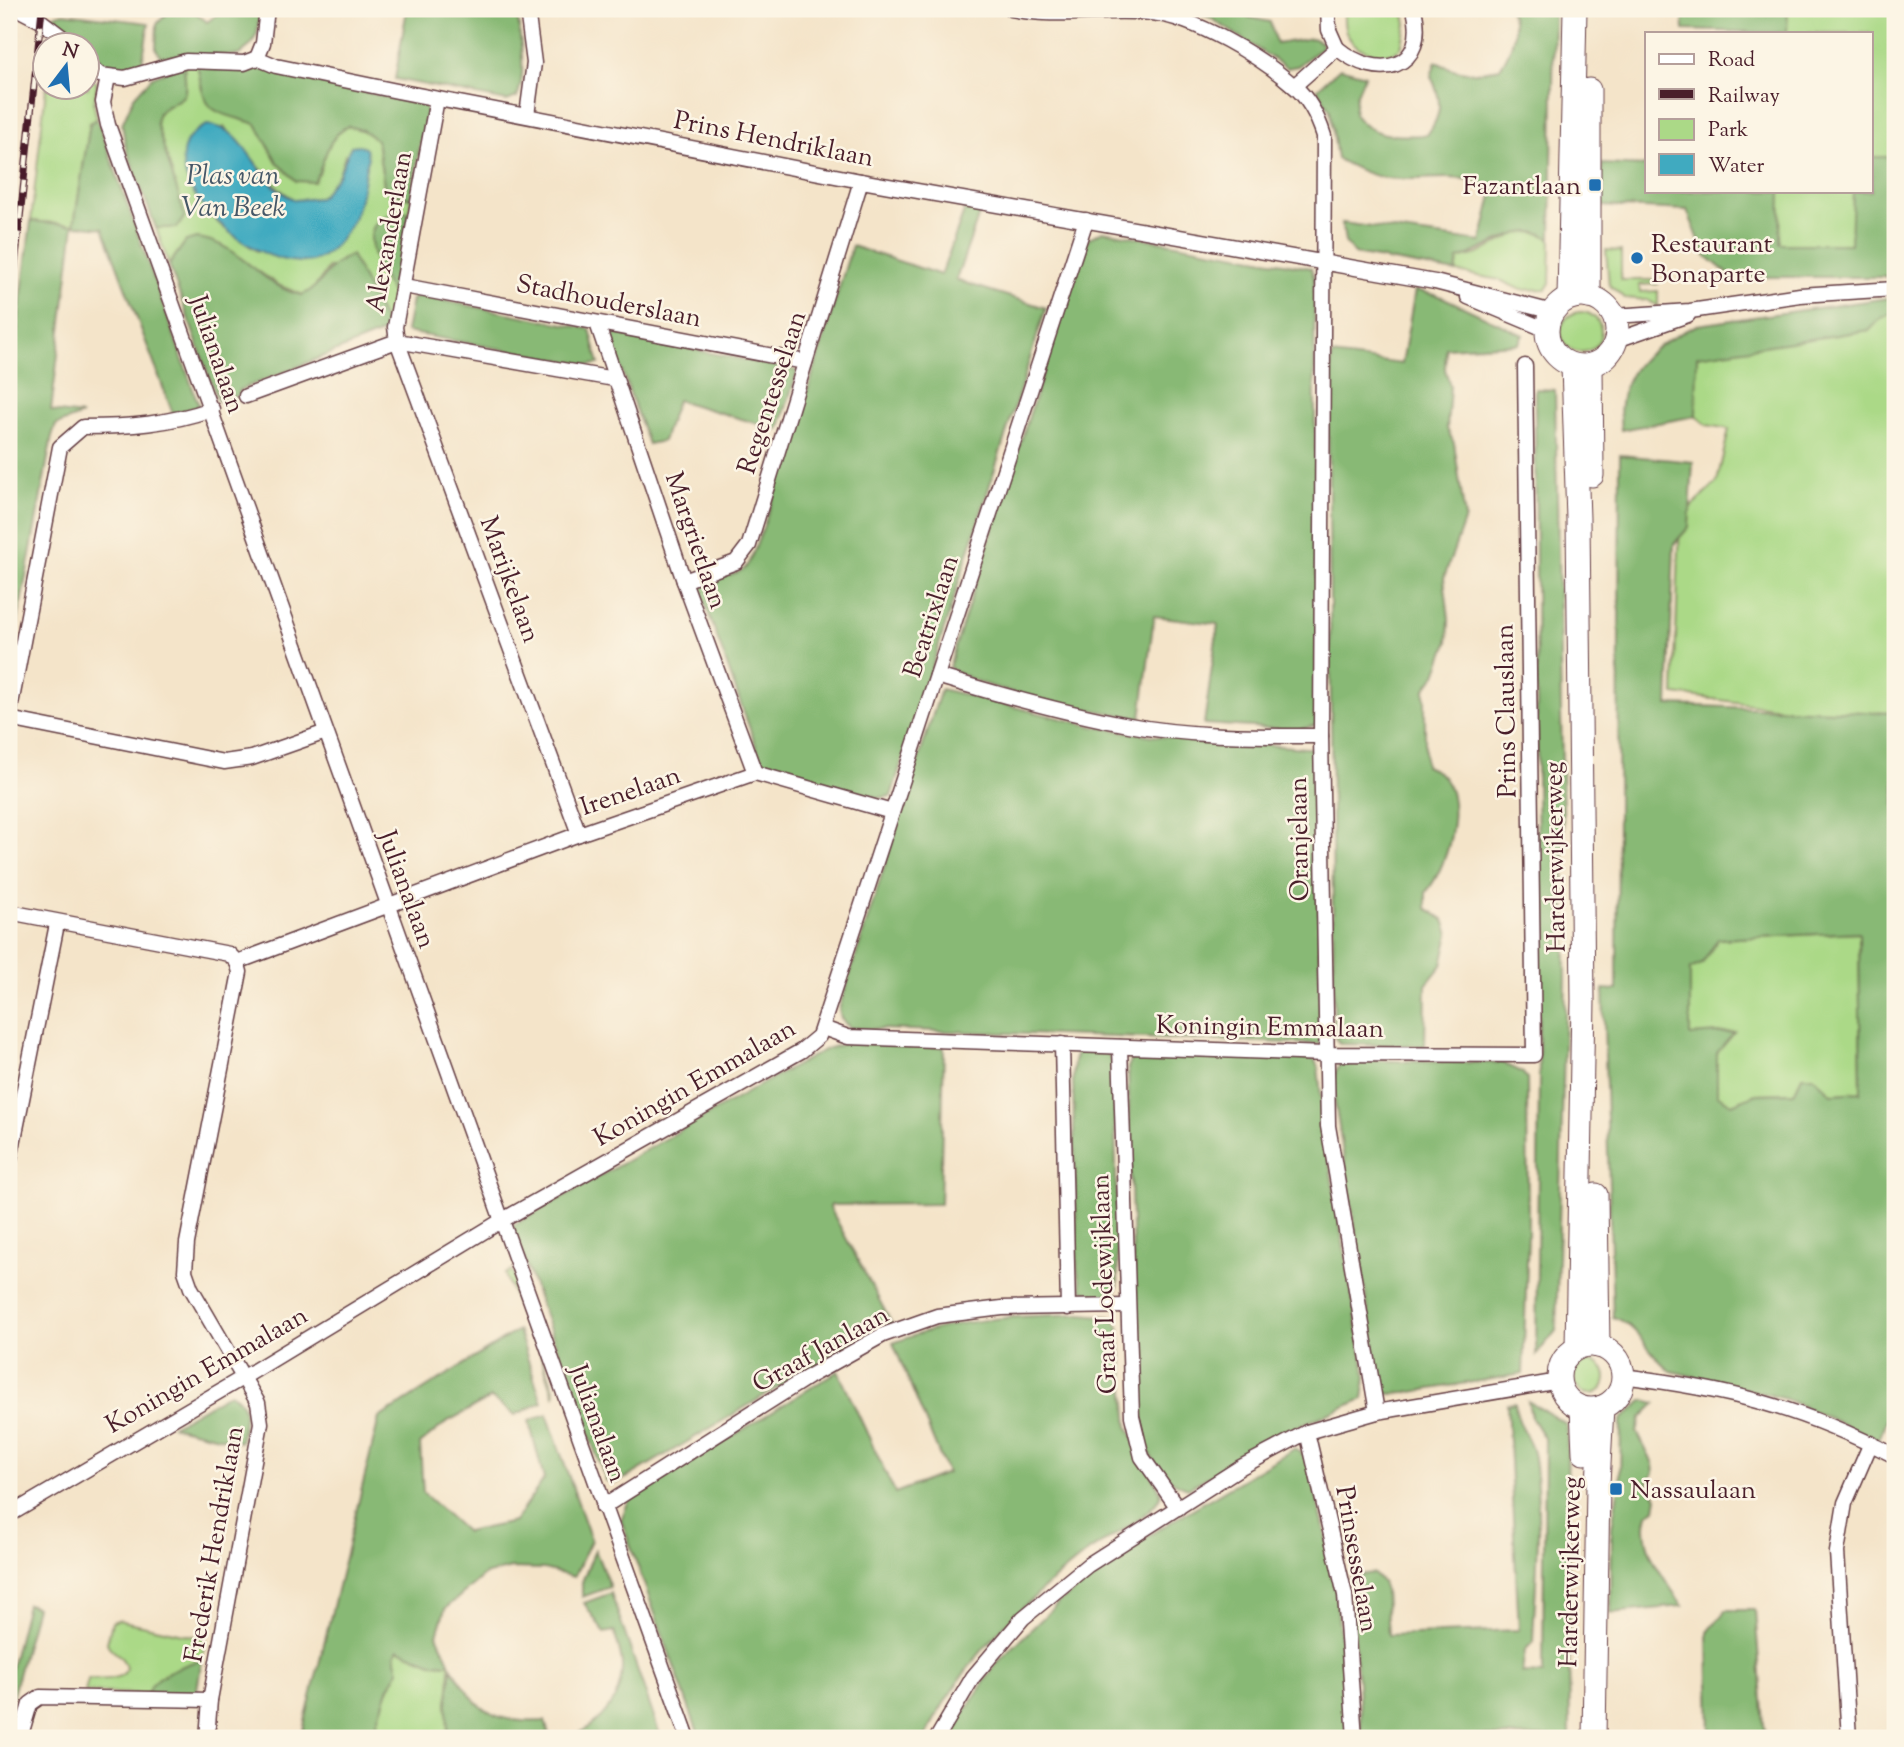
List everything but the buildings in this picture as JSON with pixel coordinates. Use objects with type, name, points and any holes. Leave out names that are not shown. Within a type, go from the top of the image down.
[{"type":"main road","points":[[1565,309],[1575,9]]},
{"type":"main road","points":[[1565,309],[1600,300],[1615,316],[1617,340],[1612,351],[1582,366],[1554,353],[1565,309],[1588,9]]},
{"type":"main road","name":"Harderwijkerweg","points":[[1582,366],[1578,519],[1588,1347]]},
{"type":"main road","points":[[1588,1347],[1615,1357],[1622,1376],[1617,1395],[1592,1407],[1566,1398],[1559,1381],[1563,1362],[1588,1347]]},
{"type":"main road","name":"Harderwijkerweg","points":[[1586,1738],[1592,1407]]},
{"type":"main road","name":"Harderwijkerweg","points":[[1592,1407],[1598,1484],[1594,1738]]},
{"type":"street","points":[[18,9],[56,32]]},
{"type":"street","points":[[257,58],[264,43],[267,9]]},
{"type":"street","points":[[527,9],[534,63],[527,115]]},
{"type":"street","name":"Oranjelaan","points":[[1011,9],[1040,13],[1138,12],[1167,16],[1236,47],[1294,86],[1313,109],[1324,136],[1321,736],[1328,1126],[1377,1412]]},
{"type":"street","points":[[1328,9],[1329,30],[1337,48],[1350,58],[1377,68],[1399,63],[1411,53],[1416,40],[1414,9]]},
{"type":"street","points":[[1294,86],[1337,48]]},
{"type":"street","name":"Prins Hendriklaan","points":[[108,77],[125,78],[186,61],[244,63],[257,58],[276,66],[437,99],[861,181],[1323,261],[1565,309]]},
{"type":"street","points":[[102,74],[108,77]]},
{"type":"street","name":"Julianalaan","points":[[108,77],[103,102],[108,125],[688,1738]]},
{"type":"street","name":"Alexanderlaan","points":[[246,396],[397,341],[395,327],[437,99]]},
{"type":"street","name":"Regentesselaan","points":[[684,581],[736,562],[749,545],[861,181]]},
{"type":"street","name":"Beatrixlaan","points":[[824,1028],[1086,220]]},
{"type":"street","name":"Stadhouderslaan","points":[[404,286],[805,362]]},
{"type":"street","points":[[1615,316],[1706,309],[1800,295],[1895,289]]},
{"type":"street","points":[[1617,340],[1706,309]]},
{"type":"street","name":"Margrietlaan","points":[[597,323],[684,581],[755,773]]},
{"type":"street","points":[[397,341],[614,379]]},
{"type":"street","name":"Marijkelaan","points":[[397,341],[579,834]]},
{"type":"street","name":"Prins Clauslaan","points":[[1525,366],[1534,1055]]},
{"type":"street","points":[[212,409],[176,422],[139,427],[83,427],[60,447],[9,717],[224,762],[252,758],[326,732]]},
{"type":"street","points":[[937,676],[1028,703],[1130,726],[1193,733],[1321,736]]},
{"type":"street","points":[[755,773],[892,812]]},
{"type":"street","name":"Irenelaan","points":[[237,962],[387,904],[755,773]]},
{"type":"street","points":[[9,912],[57,924],[229,954],[237,962]]},
{"type":"street","points":[[9,1164],[57,924]]},
{"type":"street","name":"Frederik Hendriklaan","points":[[207,1738],[210,1700],[261,1423],[258,1403],[191,1288],[185,1271],[187,1243],[240,972],[237,962]]},
{"type":"street","name":"Koningin Emmalaan","points":[[9,1515],[501,1221],[801,1051],[824,1028],[848,1037],[1326,1054],[1534,1055]]},
{"type":"street","name":"Graaf Lodewijklaan","points":[[1062,1044],[1068,1308]]},
{"type":"street","name":"Graaf Lodewijklaan","points":[[1120,1047],[1132,1416],[1142,1457],[1178,1508]]},
{"type":"street","name":"Graaf Janlaan","points":[[603,1507],[808,1377],[883,1335],[937,1316],[1002,1308],[1127,1306]]},
{"type":"street","points":[[1622,1376],[1686,1384],[1765,1401],[1871,1443],[1895,1456]]},
{"type":"street","points":[[937,1738],[973,1677],[1023,1618],[1088,1565],[1241,1467],[1307,1432],[1377,1412],[1559,1381]]},
{"type":"street","name":"Prinsesselaan","points":[[1307,1432],[1345,1595],[1354,1738]]},
{"type":"street","points":[[1849,1738],[1837,1552],[1845,1503],[1871,1443]]},
{"type":"street","points":[[20,1738],[30,1704],[40,1698],[210,1700]]},
{"type":"green space","points":[[171,9],[193,10],[207,22],[225,9],[260,9],[257,34],[251,45],[239,55],[160,56],[156,49],[157,24]]},
{"type":"green space","points":[[407,9],[517,9],[522,76],[517,97],[507,101],[395,79]]},
{"type":"green space","points":[[1186,9],[1235,9],[1248,17],[1270,22],[1276,44],[1312,38],[1321,42],[1322,47],[1298,66],[1287,68],[1209,17]]},
{"type":"green space","points":[[1344,9],[1403,9],[1406,24],[1401,48],[1388,54],[1380,54],[1358,47],[1346,33]]},
{"type":"green space","points":[[1509,9],[1554,9],[1551,240],[1530,232],[1506,238],[1458,259],[1456,272],[1354,254],[1345,242],[1342,223],[1481,242],[1494,187],[1465,179],[1380,177],[1337,159],[1330,110],[1317,89],[1340,68],[1365,75],[1356,96],[1354,114],[1361,122],[1377,132],[1387,134],[1427,135],[1436,120],[1439,107],[1431,76],[1436,62],[1468,72],[1500,68],[1513,39],[1514,24]]},
{"type":"green space","points":[[1683,9],[1788,9],[1787,32],[1684,30]]},
{"type":"green space","points":[[1782,9],[1895,9],[1895,269],[1773,272],[1775,192],[1872,192],[1872,32],[1781,32]]},
{"type":"green space","points":[[64,13],[149,23],[141,68],[102,66],[102,32],[66,32],[47,17]]},
{"type":"green space","points":[[197,63],[202,89],[256,124],[319,174],[332,140],[348,126],[362,130],[377,140],[384,185],[398,196],[411,198],[409,212],[384,217],[372,229],[375,259],[394,297],[389,330],[329,267],[312,291],[303,295],[278,285],[221,245],[186,241],[169,265],[156,228],[177,228],[156,122],[159,112],[185,92],[184,64]],"holes":[[[224,127],[266,175],[295,200],[320,198],[339,174],[345,155],[360,191],[353,220],[257,251],[211,216],[190,182],[184,165]]]},
{"type":"green space","points":[[197,63],[267,70],[427,106],[411,198],[389,192],[384,185],[377,140],[362,130],[348,126],[340,131],[330,144],[314,182],[296,181],[277,162],[256,124],[212,108],[203,93]]},
{"type":"green space","points":[[184,64],[184,96],[159,112],[156,122],[185,216],[177,228],[156,228],[126,148],[122,124],[134,97],[152,77]]},
{"type":"green space","points":[[44,102],[94,102],[97,119],[90,123],[74,225],[31,221]]},
{"type":"green space","points":[[97,119],[199,406],[173,414],[103,228],[74,225],[90,123]]},
{"type":"green space","points":[[1872,157],[1895,157],[1895,277],[1732,277],[1705,255],[1687,210],[1601,206],[1602,164],[1645,166],[1645,192],[1781,192],[1780,244],[1851,244],[1853,192],[1872,192]]},
{"type":"green space","points":[[966,206],[981,209],[956,280],[1046,308],[891,796],[878,798],[762,763],[698,584],[739,572],[744,569],[753,554],[782,473],[852,246],[941,275]]},
{"type":"green space","points":[[409,212],[394,297],[374,256],[372,231],[378,221],[390,215]]},
{"type":"green space","points":[[31,221],[74,225],[51,411],[82,415],[56,425],[52,436],[9,668],[9,396]]},
{"type":"green space","points":[[1103,231],[1311,268],[1314,278],[1317,725],[1297,730],[1204,724],[1218,624],[1154,616],[1141,718],[1012,692],[986,685],[949,667],[1082,250],[1089,238]]},
{"type":"green space","points":[[1521,231],[1545,234],[1551,240],[1550,283],[1546,289],[1521,290],[1500,280],[1456,272],[1458,259],[1478,254]]},
{"type":"green space","points":[[196,238],[225,247],[274,284],[302,295],[315,286],[335,264],[351,255],[389,330],[239,390],[240,395],[218,401],[169,265],[186,241]]},
{"type":"green space","points":[[1606,250],[1621,251],[1621,280],[1658,280],[1658,284],[1639,285],[1640,292],[1658,291],[1658,306],[1647,300],[1625,298],[1609,285]]},
{"type":"green space","points":[[1415,290],[1442,297],[1523,335],[1518,344],[1446,348],[1445,369],[1450,386],[1447,429],[1454,443],[1465,518],[1444,578],[1449,619],[1448,642],[1436,674],[1425,689],[1425,766],[1444,778],[1453,804],[1453,820],[1441,868],[1426,892],[1426,908],[1444,920],[1449,934],[1442,965],[1426,985],[1425,1046],[1340,1044],[1335,1038],[1334,1022],[1328,398],[1332,355],[1402,364]]},
{"type":"green space","points":[[420,296],[590,329],[599,364],[590,365],[406,332],[412,299]]},
{"type":"green space","points":[[1895,297],[1895,312],[1881,318],[1870,330],[1697,356],[1696,416],[1621,430],[1623,392],[1638,364],[1663,343],[1697,325]]},
{"type":"green space","points":[[1895,302],[1895,723],[1674,694],[1680,518],[1717,482],[1729,429],[1707,425],[1692,413],[1694,339]]},
{"type":"green space","points":[[1581,312],[1595,318],[1601,332],[1595,346],[1581,352],[1567,346],[1561,332],[1567,318]]},
{"type":"green space","points":[[608,332],[794,370],[797,372],[779,430],[677,400],[663,441],[648,444]]},
{"type":"green space","points":[[1535,389],[1555,390],[1566,978],[1556,1331],[1536,1355],[1539,1078]]},
{"type":"green space","points":[[1620,455],[1693,462],[1689,527],[1674,544],[1668,705],[1895,713],[1895,1398],[1878,1440],[1786,1399],[1671,1371],[1630,1326],[1613,1317],[1603,989],[1617,990]],"holes":[[[1859,932],[1861,1092],[1832,1094],[1813,1076],[1802,1076],[1794,1093],[1756,1094],[1732,1104],[1717,1095],[1717,1053],[1735,1032],[1690,1035],[1690,969],[1702,964],[1718,939]]]},
{"type":"green space","points":[[941,689],[1096,727],[1155,736],[1318,749],[1320,1044],[850,1028],[841,1019],[839,1009]]},
{"type":"green space","points":[[1859,932],[1861,1093],[1832,1094],[1813,1076],[1794,1093],[1756,1094],[1732,1104],[1717,1095],[1717,1052],[1734,1032],[1690,1036],[1690,968],[1703,960],[1718,939]]},
{"type":"green space","points":[[846,1043],[944,1047],[940,1204],[831,1205],[830,1208],[892,1324],[856,1341],[628,1477],[615,1483],[606,1481],[512,1226],[762,1084],[826,1049]]},
{"type":"green space","points":[[1078,1051],[1107,1052],[1114,1067],[1118,1283],[1115,1292],[1100,1297],[1082,1290],[1077,1268],[1073,1080],[1074,1060]]},
{"type":"green space","points":[[1136,1053],[1314,1059],[1318,1066],[1325,1137],[1366,1377],[1363,1399],[1294,1428],[1188,1488],[1167,1477],[1159,1468],[1148,1448],[1137,1414],[1128,1067]]},
{"type":"green space","points":[[1344,1060],[1503,1063],[1522,1072],[1527,1078],[1528,1235],[1523,1374],[1406,1393],[1389,1394],[1380,1385],[1334,1096],[1336,1072]]},
{"type":"green space","points":[[512,1271],[555,1392],[554,1396],[538,1347],[528,1334],[505,1274]]},
{"type":"green space","points":[[1082,1314],[1111,1317],[1119,1326],[1128,1427],[1161,1493],[1150,1509],[1130,1526],[1088,1552],[1017,1613],[975,1659],[940,1710],[925,1738],[700,1738],[621,1520],[629,1500],[838,1371],[895,1493],[947,1473],[893,1343],[962,1323],[1009,1317]]},
{"type":"green space","points":[[518,1330],[542,1402],[515,1415],[491,1398],[448,1421],[420,1444],[423,1493],[466,1532],[514,1522],[544,1479],[529,1421],[547,1414],[591,1540],[574,1577],[544,1569],[511,1568],[484,1575],[445,1609],[437,1635],[450,1664],[432,1663],[398,1649],[395,1655],[399,1671],[389,1687],[372,1738],[301,1738],[379,1418]]},
{"type":"green space","points":[[1590,1362],[1602,1366],[1606,1378],[1602,1390],[1590,1394],[1578,1390],[1574,1378],[1578,1366]]},
{"type":"green space","points":[[230,1393],[237,1397],[243,1408],[244,1421],[240,1442],[172,1426]]},
{"type":"green space","points":[[1643,1400],[1656,1403],[1641,1418],[1637,1432],[1653,1464],[1654,1473],[1648,1482],[1657,1497],[1655,1509],[1647,1514],[1646,1538],[1655,1563],[1683,1606],[1611,1613],[1612,1526],[1620,1480],[1621,1420]]},
{"type":"green space","points":[[1528,1401],[1566,1424],[1567,1429],[1570,1737],[1389,1735],[1388,1738],[1362,1738],[1350,1576],[1373,1573],[1382,1582],[1388,1635],[1519,1630],[1507,1404],[1515,1403],[1518,1419],[1534,1458],[1538,1503],[1533,1642],[1525,1650],[1522,1673],[1543,1674],[1545,1440],[1531,1417]]},
{"type":"green space","points":[[1294,1449],[1307,1457],[1334,1568],[1349,1738],[947,1738],[997,1663],[1057,1604],[1154,1532]]},
{"type":"green space","points":[[595,1550],[610,1587],[582,1597],[582,1582]]},
{"type":"green space","points":[[611,1593],[661,1738],[557,1738],[570,1736],[592,1725],[610,1706],[616,1694],[622,1664],[614,1631],[604,1633],[584,1603]]},
{"type":"green space","points":[[27,1604],[36,1607],[11,1702],[9,1676]]},
{"type":"green space","points":[[1726,1610],[1755,1610],[1765,1738],[1710,1738],[1708,1632]]},
{"type":"green space","points":[[118,1620],[206,1639],[202,1659],[162,1675],[147,1694],[85,1692],[88,1679],[115,1678],[125,1672],[126,1666],[122,1659],[107,1643],[112,1622]]},
{"type":"green space","points":[[399,1649],[432,1663],[450,1664],[448,1738],[372,1738],[389,1687],[396,1677],[395,1655]]},
{"type":"green space","points":[[202,1659],[196,1696],[147,1694],[156,1680],[163,1675]]},
{"type":"green space","points":[[452,1668],[470,1695],[489,1712],[512,1720],[545,1721],[550,1738],[448,1738],[447,1702]]},
{"type":"water","name":"Plas van Van Beek","points":[[207,125],[229,132],[244,147],[274,187],[295,200],[320,198],[339,174],[351,146],[359,145],[366,149],[368,158],[356,213],[336,245],[312,261],[285,260],[257,250],[230,232],[207,210],[190,186],[183,162],[188,141]]},
{"type":"railway","points":[[9,323],[42,9]]},
{"type":"place","name":"Fazantlaan","points":[[1595,185]]},
{"type":"place","name":"Restaurant Bonaparte","points":[[1637,258]]},
{"type":"place","name":"Nassaulaan","points":[[1616,1489]]}]
